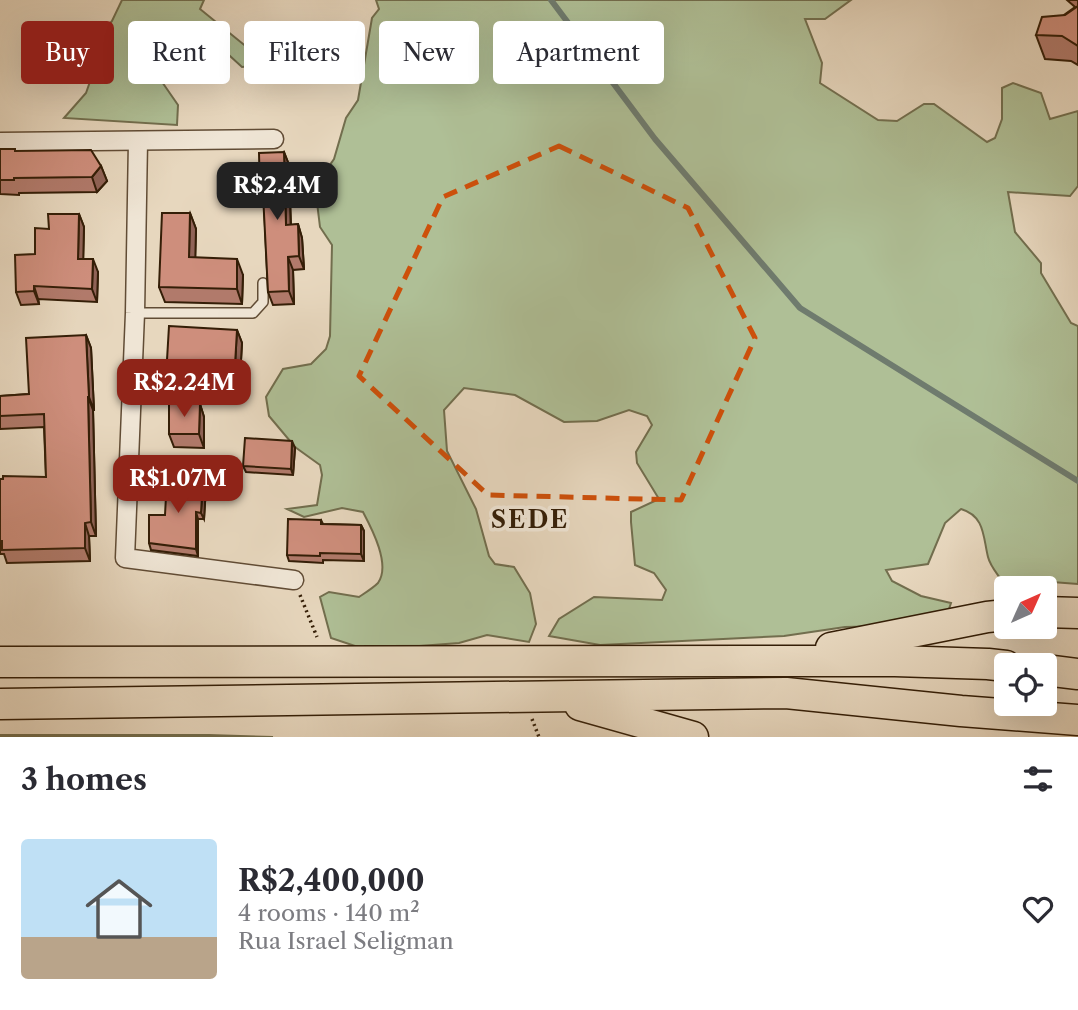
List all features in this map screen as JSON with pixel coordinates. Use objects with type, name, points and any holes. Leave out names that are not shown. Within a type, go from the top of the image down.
[{"type":"highway","points":[[1057,612],[1078,613]]},
{"type":"highway","points":[[768,661],[994,616]]},
{"type":"highway","points":[[0,662],[768,661],[994,665]]},
{"type":"highway","points":[[1057,671],[1078,674]]},
{"type":"highway","points":[[0,704],[786,693],[1078,720]]},
{"type":"highway","points":[[550,696],[693,737]]},
{"type":"street","points":[[0,142],[274,139]]},
{"type":"street","points":[[138,141],[135,313],[125,558],[294,580]]},
{"type":"lane","points":[[135,313],[253,313],[264,302],[263,283]]},
{"type":"path","points":[[294,580],[326,662]]},
{"type":"highlighted area","points":[[559,146],[688,208],[755,338],[681,500],[488,495],[359,376],[443,197]]},
{"type":"green space","points":[[122,0],[204,0],[200,9],[215,21],[128,21],[128,84],[163,84],[178,105],[177,125],[64,118],[86,93],[89,84],[114,84],[112,21]]},
{"type":"green space","points":[[376,0],[851,0],[825,19],[805,19],[822,63],[820,83],[878,120],[897,121],[924,104],[934,104],[987,142],[995,138],[1002,119],[1002,88],[1013,83],[1041,93],[1050,119],[1078,111],[1078,186],[1070,196],[1008,192],[1015,232],[1041,263],[1041,273],[1071,323],[1078,326],[1078,584],[1057,582],[1057,576],[999,576],[989,560],[979,522],[969,512],[961,509],[945,523],[928,564],[886,570],[892,581],[921,596],[951,603],[948,612],[886,626],[845,627],[784,636],[600,645],[549,636],[559,619],[594,597],[662,600],[666,590],[654,573],[635,565],[631,522],[631,512],[659,499],[637,463],[636,452],[652,425],[647,416],[629,410],[597,421],[564,422],[515,395],[464,388],[444,410],[447,451],[476,509],[489,556],[495,564],[514,567],[530,593],[536,624],[529,642],[487,635],[459,643],[367,650],[331,638],[320,597],[329,592],[359,597],[376,585],[382,567],[379,547],[363,512],[342,508],[304,517],[287,509],[317,505],[322,475],[320,465],[295,447],[269,416],[266,397],[283,369],[311,364],[326,349],[330,336],[332,245],[320,227],[315,186],[334,159],[346,118],[358,100],[361,84],[365,84],[365,59],[372,18],[379,9]]},
{"type":"green space","points":[[230,33],[244,45],[242,67],[230,56]]},
{"type":"green space","points":[[209,735],[273,737],[0,737]]},
{"type":"building","points":[[1078,6],[1078,46],[1062,36],[1036,35],[1042,17],[1065,15]]},
{"type":"building","points":[[0,149],[91,150],[101,166],[92,177],[0,180]]},
{"type":"building","points":[[284,152],[286,225],[298,224],[299,256],[288,257],[289,291],[268,292],[259,153]]},
{"type":"building","points":[[162,213],[190,213],[189,257],[237,259],[237,289],[159,287]]},
{"type":"building","points":[[48,214],[79,214],[78,259],[93,259],[92,289],[34,286],[34,291],[16,292],[15,255],[35,254],[35,228],[49,229]]},
{"type":"building","points":[[169,326],[237,330],[235,365],[167,360]]},
{"type":"building","points":[[86,335],[91,522],[85,523],[85,548],[2,550],[0,479],[3,479],[3,476],[46,477],[44,414],[0,416],[0,396],[29,394],[26,338]]},
{"type":"building","points":[[169,403],[200,404],[199,434],[169,434]]},
{"type":"building","points":[[245,438],[292,441],[291,469],[243,466]]},
{"type":"building","points":[[167,478],[203,480],[201,513],[196,512],[196,549],[149,543],[149,515],[165,515]]},
{"type":"building","points":[[288,519],[321,520],[321,524],[361,525],[361,554],[287,555]]},
{"type":"waterway","points":[[551,0],[655,139],[800,308],[1078,481]]},
{"type":"district","name":"SEDE","points":[[530,520]]}]
